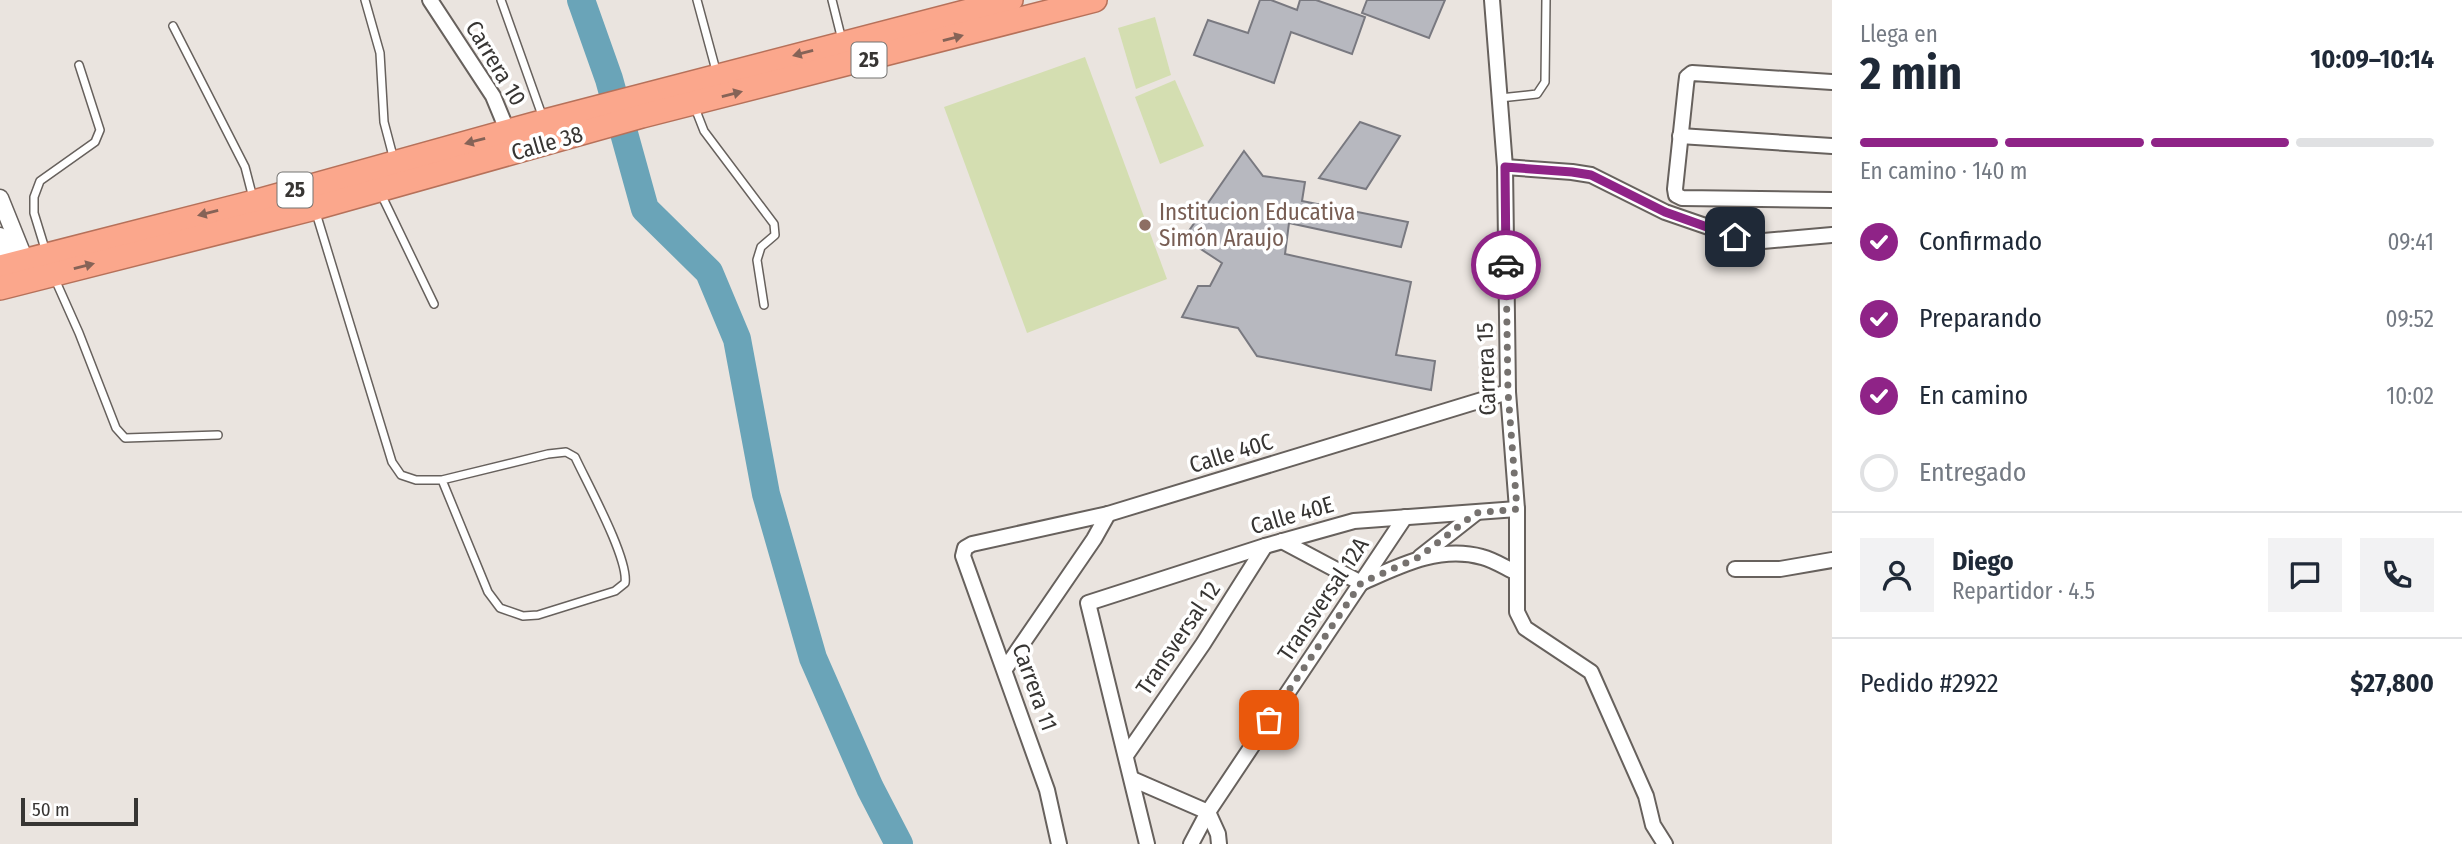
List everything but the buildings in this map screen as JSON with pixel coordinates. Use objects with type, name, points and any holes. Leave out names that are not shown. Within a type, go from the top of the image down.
[{"type":"highway","name":"Calle 38","points":[[641,107],[693,104],[1011,0]]},
{"type":"highway","name":"Calle 38","points":[[23,271],[315,208],[380,190],[512,142],[641,107],[717,76],[846,54],[1095,0]]},
{"type":"highway","name":"Calle 38","points":[[23,271],[394,162],[512,142]]},
{"type":"street","name":"Carrera 10","points":[[430,0],[493,96],[512,142]]},
{"type":"street","name":"Carrera 15","points":[[1492,0],[1505,167],[1508,392],[1517,509],[1517,612],[1525,628],[1591,672],[1646,796],[1653,825],[1664,844]]},
{"type":"street","points":[[1832,82],[1692,73],[1687,77],[1675,189],[1676,195],[1682,198],[1832,200]]},
{"type":"street","points":[[1680,136],[1832,146]]},
{"type":"street","points":[[1505,167],[1591,175],[1665,212],[1752,242],[1832,235]]},
{"type":"street","points":[[0,198],[23,271]]},
{"type":"street","points":[[0,236],[23,271]]},
{"type":"street","name":"Calle 40C","points":[[965,548],[972,544],[1108,514],[1508,392]]},
{"type":"street","name":"Calle 40E","points":[[1127,754],[1088,603],[1265,545],[1354,521],[1517,509]]},
{"type":"street","points":[[1282,541],[1361,583],[1419,557],[1476,513]]},
{"type":"street","points":[[1005,669],[1094,539],[1108,514]]},
{"type":"street","name":"Transversal 12A","points":[[1191,844],[1209,812],[1405,517]]},
{"type":"street","name":"Transversal 12","points":[[1127,754],[1203,644],[1265,545]]},
{"type":"street","name":"Carrera 11","points":[[965,548],[963,556],[1047,790],[1059,844]]},
{"type":"street","points":[[1419,557],[1452,554],[1482,557],[1517,573]]},
{"type":"street","points":[[1735,569],[1780,569],[1832,560]]},
{"type":"street","points":[[1127,754],[1147,844]]},
{"type":"street","points":[[1132,779],[1209,812],[1219,844]]},
{"type":"lane","points":[[365,0],[380,53],[384,122],[394,162]]},
{"type":"lane","points":[[501,0],[548,132]]},
{"type":"lane","points":[[697,0],[717,76]]},
{"type":"lane","points":[[832,0],[846,54]]},
{"type":"lane","points":[[1500,98],[1537,94],[1545,82],[1546,0]]},
{"type":"lane","points":[[173,26],[245,167],[254,202]]},
{"type":"lane","points":[[79,65],[100,130],[95,142],[40,181],[34,197],[34,213],[23,271],[79,333],[116,428],[125,438],[218,435]]},
{"type":"lane","points":[[693,104],[704,131],[774,224],[775,235],[761,247],[757,260],[764,305]]},
{"type":"lane","points":[[380,190],[434,304]]},
{"type":"lane","points":[[315,208],[392,462],[401,475],[416,480],[442,480],[566,452],[575,457],[616,547],[626,574],[625,583],[615,591],[538,615],[523,616],[500,608],[488,592],[442,480]]},
{"type":"green space","points":[[1155,17],[1171,75],[1136,89],[1118,28]]},
{"type":"green space","points":[[1085,57],[1167,279],[1027,333],[944,107]]},
{"type":"green space","points":[[1175,80],[1204,146],[1160,164],[1135,97]]},
{"type":"waterway","points":[[581,0],[609,79],[645,209],[709,272],[737,339],[766,494],[813,658],[870,788],[899,844]]},
{"type":"way so far","points":[[1269,720],[1361,583],[1419,557],[1476,513],[1517,509],[1508,392],[1506,265]]},
{"type":"place","name":"Institucion Educativa Simón Araujo","points":[[1145,225]]},
{"type":"route","points":[[1506,265],[1505,167],[1591,175],[1665,212],[1735,237]]}]
